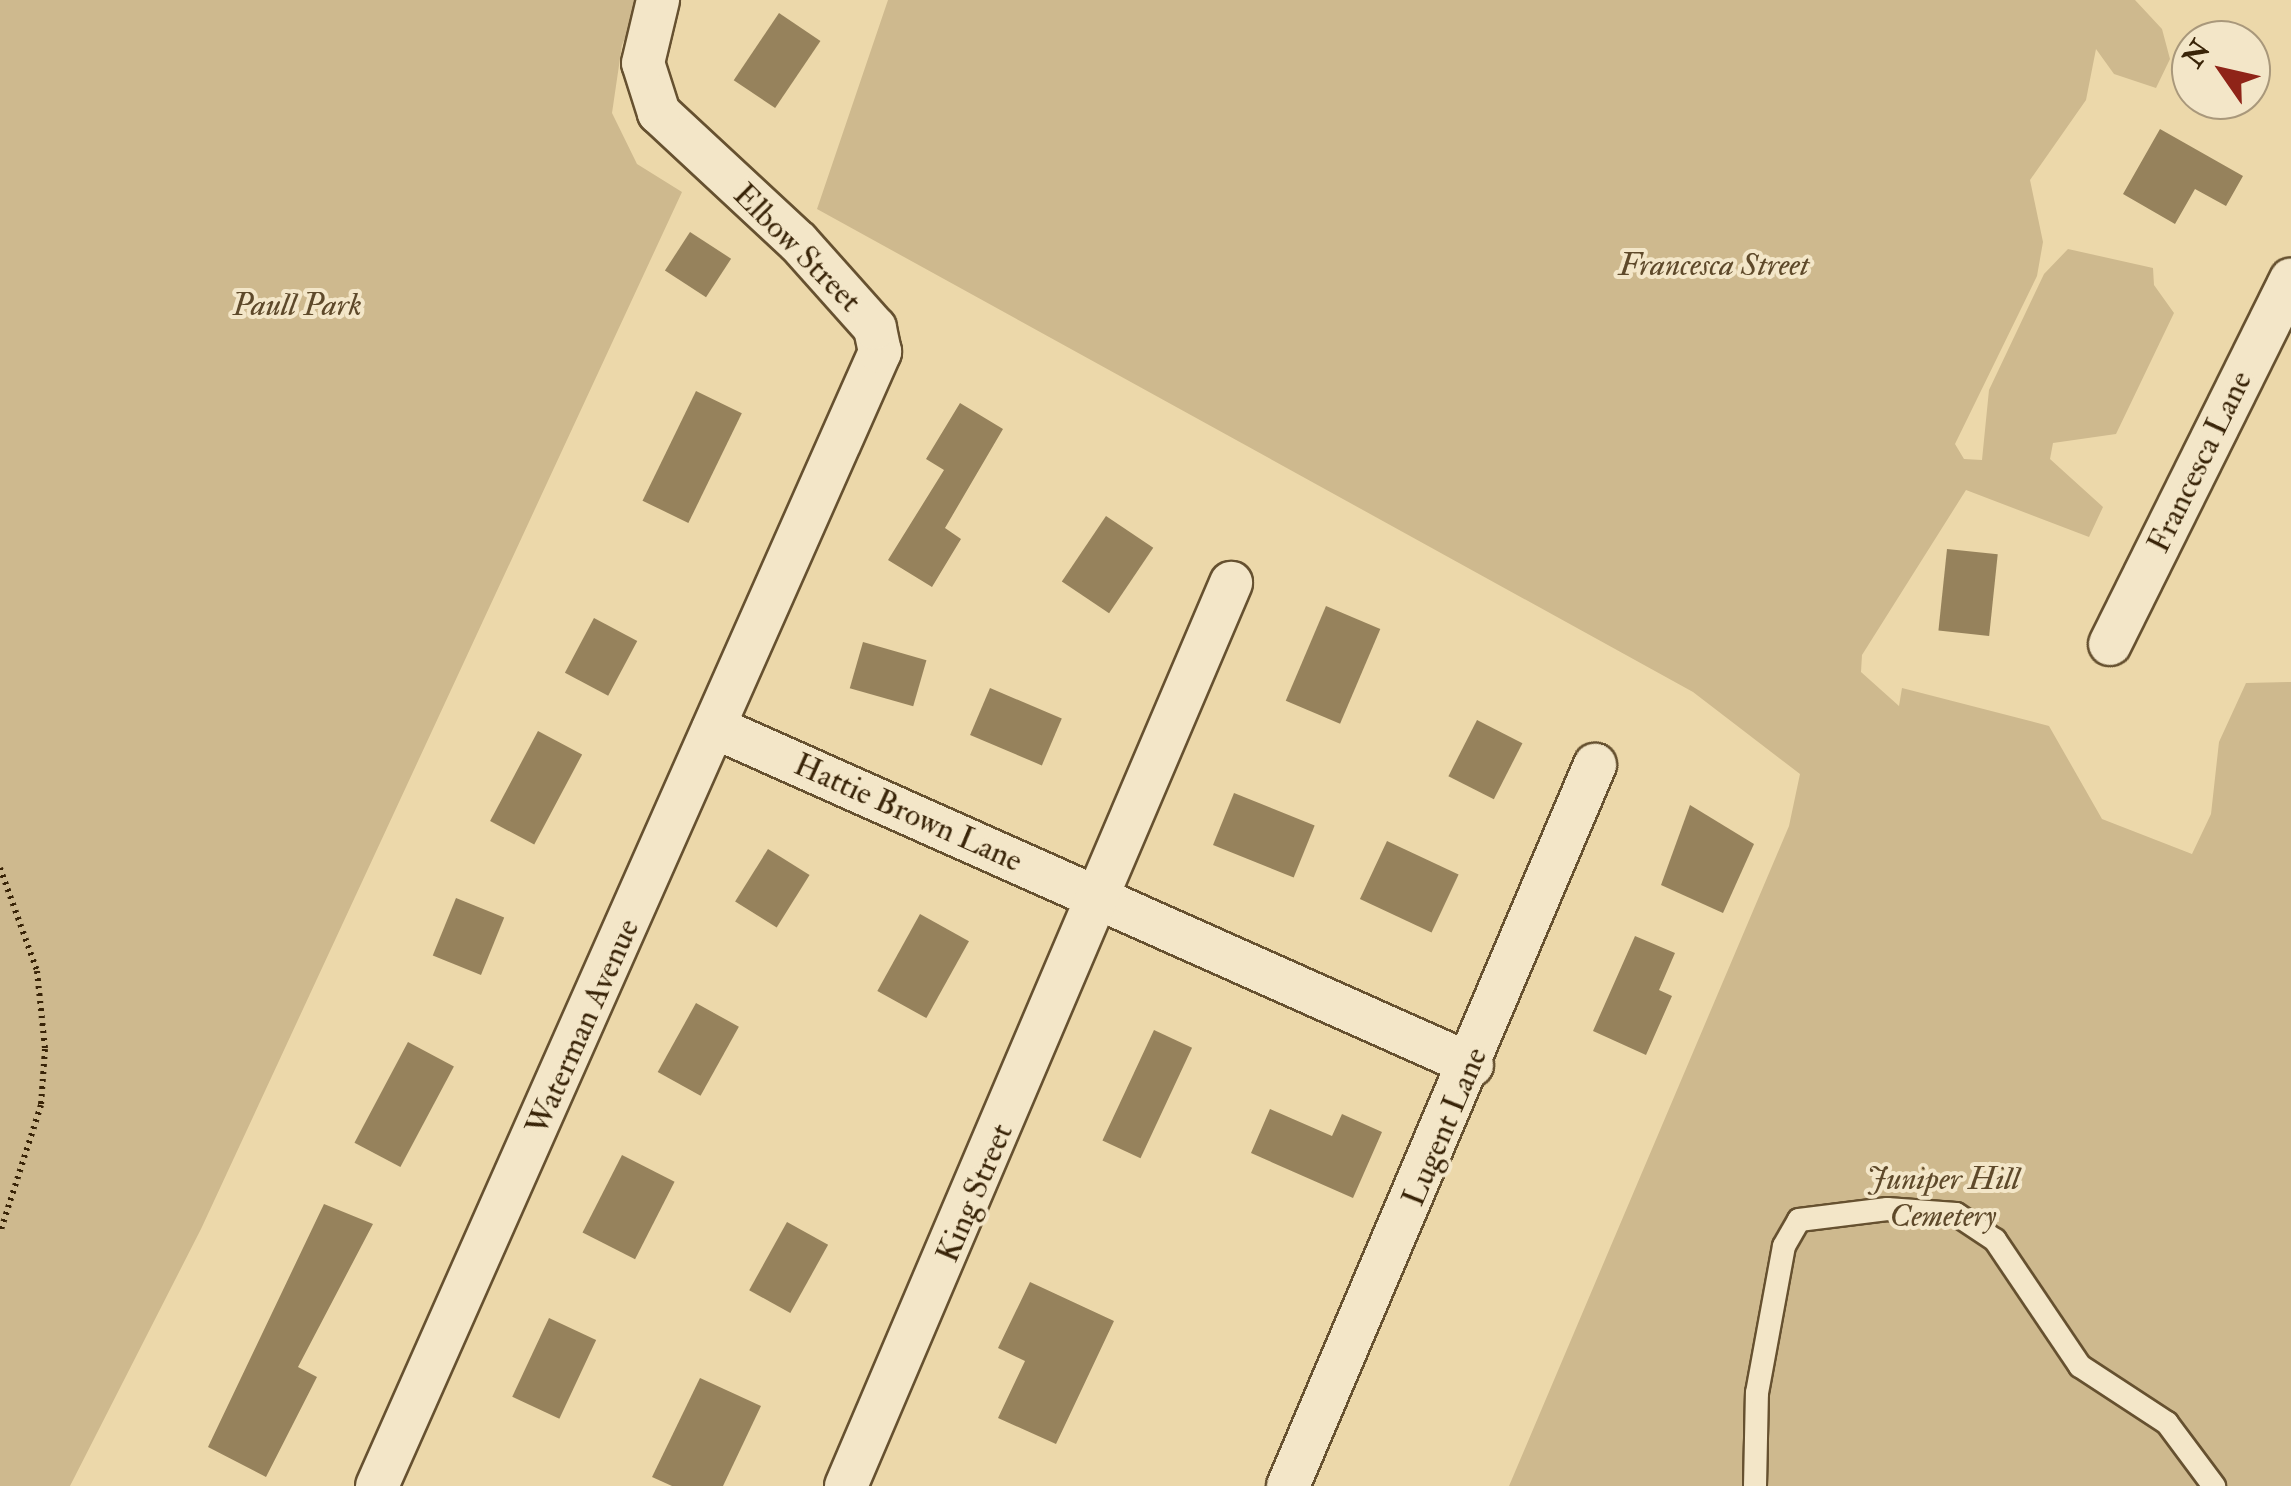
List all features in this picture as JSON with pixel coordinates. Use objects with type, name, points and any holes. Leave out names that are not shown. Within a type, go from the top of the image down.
[{"type":"street","name":"Elbow Street","points":[[658,0],[643,63],[659,114],[876,328],[880,352],[786,566]]},
{"type":"street","name":"Francesca Lane","points":[[2110,644],[2291,280]]},
{"type":"street","name":"Waterman Avenue","points":[[377,1486],[786,566]]},
{"type":"street","points":[[1103,900],[1231,584]]},
{"type":"street","name":"Hattie Brown Lane","points":[[714,727],[1472,1066]]},
{"type":"street","name":"Lugent Lane","points":[[1288,1486],[1472,1066],[1595,764]]},
{"type":"street","name":"King Street","points":[[846,1486],[1103,900]]},
{"type":"lane","points":[[1755,1486],[1757,1393],[1784,1246],[1800,1220],[1887,1209],[1956,1214],[1995,1240],[2080,1366],[2167,1423],[2214,1486]]},
{"type":"path","points":[[0,868],[36,970],[45,1049],[40,1105],[0,1232]]},
{"type":"green space","name":"Paull Park","points":[[0,0],[642,0],[622,45],[612,113],[637,164],[682,192],[201,1229],[70,1486],[0,1486]]},
{"type":"green space","points":[[888,0],[2135,0],[2162,29],[2170,59],[2156,88],[2114,74],[2096,49],[2086,100],[2030,180],[2043,242],[2037,276],[1955,444],[1964,459],[1982,460],[1989,390],[2044,274],[2068,249],[2153,268],[2154,285],[2174,313],[2116,434],[2053,443],[2050,459],[2103,507],[2089,537],[1966,490],[1862,655],[1861,672],[1899,706],[1902,688],[2049,726],[2102,819],[2192,854],[2211,814],[2219,742],[2246,683],[2291,682],[2291,1486],[1509,1486],[1789,826],[1800,774],[1693,692],[817,209]]},
{"type":"building","points":[[779,13],[820,41],[775,108],[734,80]]},
{"type":"building","points":[[2160,129],[2243,176],[2226,206],[2195,189],[2175,224],[2123,194]]},
{"type":"building","points":[[690,232],[731,259],[706,297],[665,271]]},
{"type":"building","points":[[696,391],[742,413],[688,523],[643,501]]},
{"type":"building","points":[[960,403],[1003,429],[945,528],[961,539],[932,587],[888,560],[944,470],[926,459]]},
{"type":"building","points":[[1106,516],[1153,548],[1109,613],[1062,581]]},
{"type":"building","points":[[1947,549],[1998,554],[1989,636],[1938,631]]},
{"type":"building","points":[[1326,606],[1380,629],[1340,724],[1286,701]]},
{"type":"building","points":[[594,618],[637,641],[608,696],[565,673]]},
{"type":"building","points":[[863,642],[926,660],[913,706],[850,688]]},
{"type":"building","points":[[990,688],[1062,718],[1042,765],[970,735]]},
{"type":"building","points":[[1477,720],[1522,743],[1494,799],[1448,776]]},
{"type":"building","points":[[538,731],[582,754],[534,845],[490,821]]},
{"type":"building","points":[[1234,793],[1315,826],[1294,878],[1213,845]]},
{"type":"building","points":[[1690,805],[1754,844],[1723,913],[1661,885]]},
{"type":"building","points":[[1387,841],[1459,874],[1432,932],[1360,899]]},
{"type":"building","points":[[768,849],[810,875],[777,928],[735,902]]},
{"type":"building","points":[[456,898],[504,917],[481,975],[433,955]]},
{"type":"building","points":[[920,914],[969,941],[926,1018],[877,991]]},
{"type":"building","points":[[1635,936],[1675,953],[1659,990],[1672,996],[1646,1055],[1593,1031]]},
{"type":"building","points":[[696,1003],[739,1027],[701,1096],[658,1072]]},
{"type":"building","points":[[1154,1030],[1192,1048],[1141,1158],[1102,1141]]},
{"type":"building","points":[[408,1042],[454,1066],[400,1167],[354,1143]]},
{"type":"building","points":[[1270,1109],[1332,1136],[1342,1114],[1382,1132],[1353,1198],[1251,1153]]},
{"type":"building","points":[[622,1155],[675,1182],[635,1259],[583,1233]]},
{"type":"building","points":[[324,1204],[373,1224],[298,1367],[317,1377],[266,1477],[208,1447]]},
{"type":"building","points":[[787,1222],[828,1245],[790,1313],[749,1290]]},
{"type":"building","points":[[1030,1282],[1114,1321],[1056,1444],[998,1418],[1025,1361],[998,1348]]},
{"type":"building","points":[[549,1318],[596,1340],[559,1419],[512,1397]]},
{"type":"building","points":[[700,1378],[761,1406],[723,1486],[672,1486],[652,1477]]},
{"type":"park label","name":"Francesca Street","points":[[1714,265]]},
{"type":"park label","name":"Juniper Hill Cemetery","points":[[1943,1198]]}]
